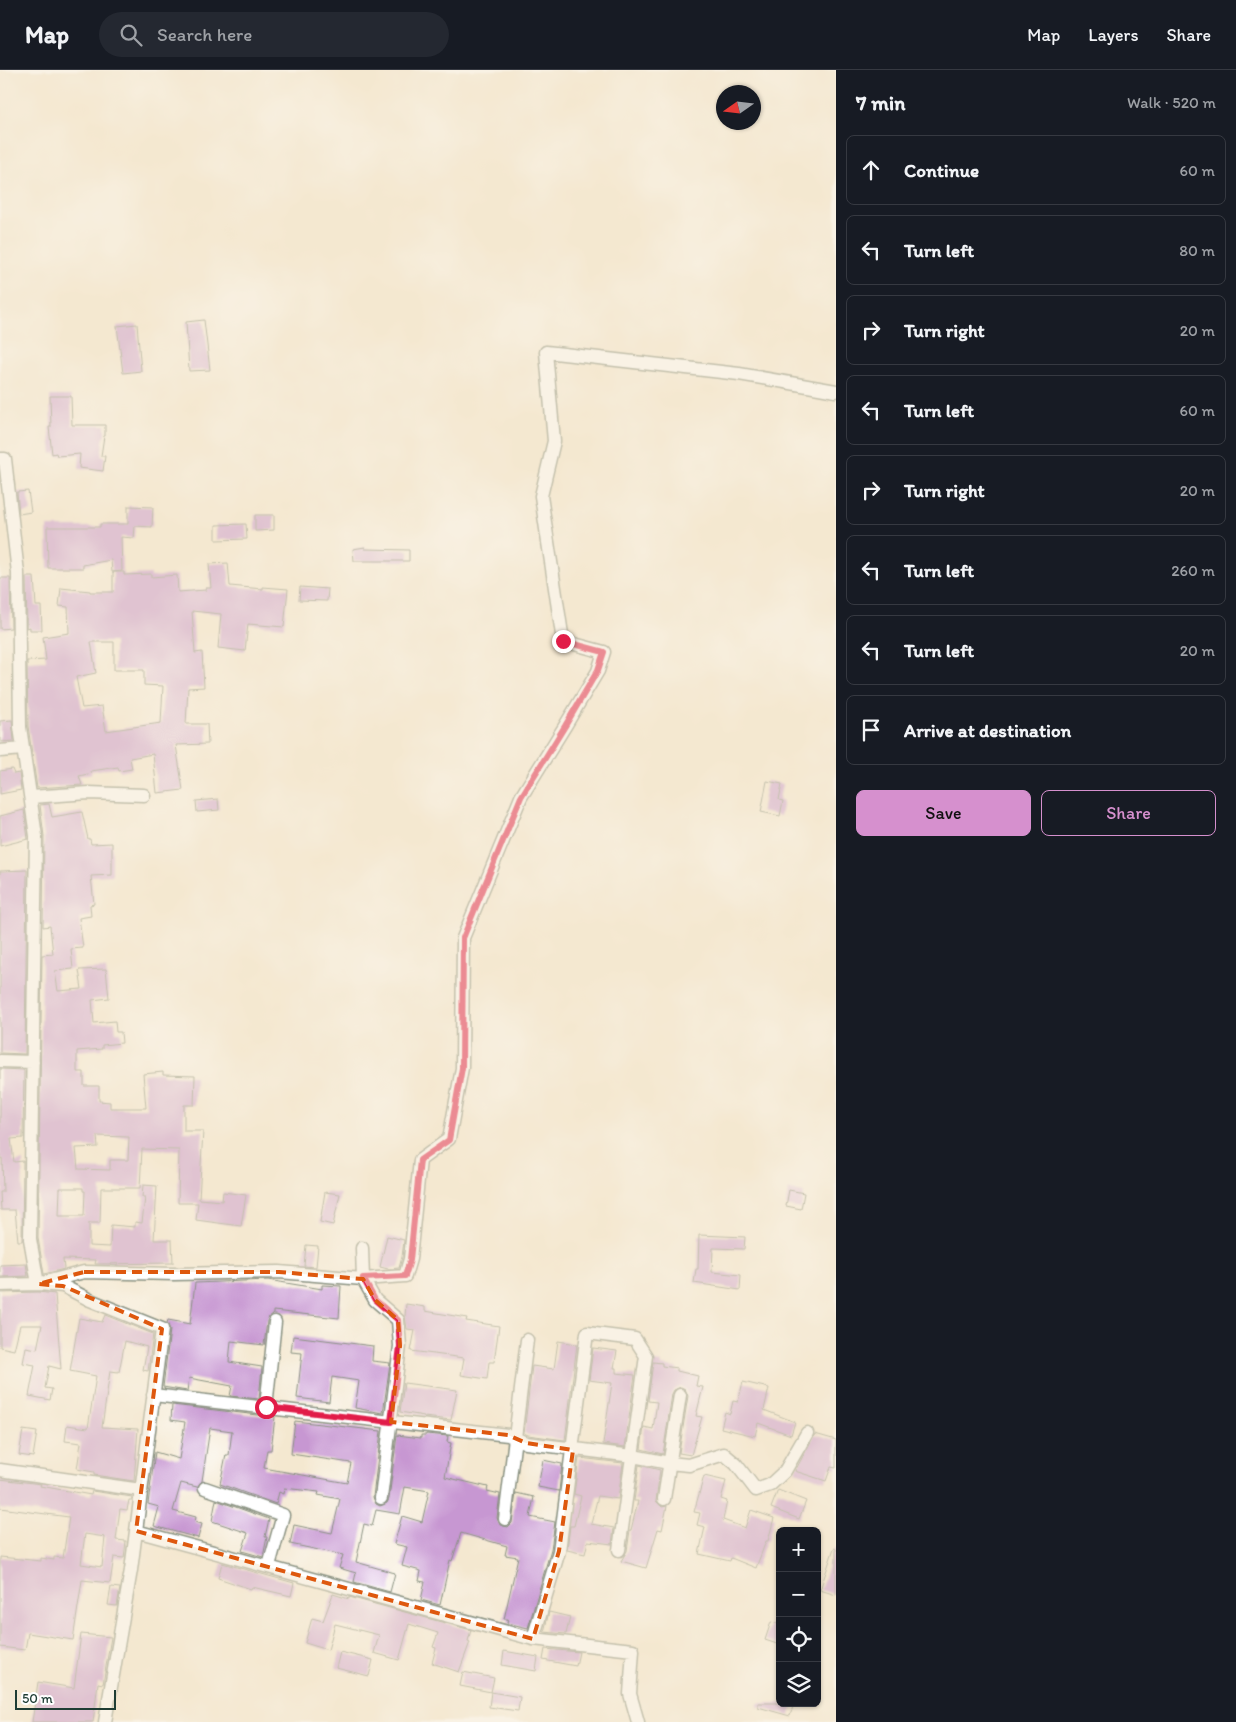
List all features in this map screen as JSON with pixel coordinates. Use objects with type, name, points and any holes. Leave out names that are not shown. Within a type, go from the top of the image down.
[{"type":"street","points":[[38,1284],[84,1272],[174,1274],[279,1272],[363,1278],[405,1276],[410,1260],[420,1160],[449,1140],[462,1068],[463,938],[521,797],[598,670],[604,652],[563,641],[541,496],[554,441],[546,352],[738,374],[836,391]]},
{"type":"street","points":[[0,459],[5,459],[18,574],[20,727],[36,836],[30,1239],[38,1284]]},
{"type":"street","points":[[0,751],[23,749]]},
{"type":"street","points":[[30,797],[89,793],[144,795]]},
{"type":"street","points":[[0,1061],[33,1062]]},
{"type":"street","points":[[362,1248],[363,1278],[375,1300],[398,1320],[400,1346],[381,1498]]},
{"type":"street","points":[[0,1284],[63,1286],[90,1300],[162,1329],[131,1570],[104,1722]]},
{"type":"street","points":[[266,1407],[275,1322]]},
{"type":"street","points":[[533,1639],[560,1551],[586,1334],[635,1339],[646,1356],[619,1550]]},
{"type":"street","points":[[505,1519],[527,1340]]},
{"type":"street","points":[[153,1395],[508,1435],[526,1443],[633,1456],[669,1463],[689,1465],[724,1454],[736,1464],[756,1490],[770,1485],[785,1471],[807,1434]]},
{"type":"street","points":[[664,1499],[680,1395]]},
{"type":"street","points":[[0,1470],[141,1490]]},
{"type":"street","points":[[205,1488],[283,1515],[269,1566]]},
{"type":"street","points":[[136,1531],[533,1639],[633,1650],[630,1694],[638,1722]]},
{"type":"highlighted area","points":[[84,1272],[279,1272],[363,1279],[375,1300],[398,1320],[400,1346],[391,1422],[508,1435],[526,1443],[573,1450],[559,1551],[533,1639],[136,1531],[162,1329],[63,1286],[38,1284]]},
{"type":"building","points":[[204,320],[210,370],[189,371],[186,322]]},
{"type":"building","points":[[137,324],[141,371],[123,373],[117,326]]},
{"type":"building","points":[[50,396],[71,396],[72,425],[105,425],[101,456],[105,456],[103,471],[79,468],[80,454],[57,456],[56,453],[52,454],[49,427],[51,427]]},
{"type":"building","points":[[28,491],[31,512],[19,514],[17,492]]},
{"type":"building","points":[[128,506],[153,507],[152,527],[135,526],[134,538],[121,537],[122,571],[112,572],[111,560],[83,565],[83,568],[48,568],[47,527],[100,527],[100,524],[128,524]]},
{"type":"building","points":[[255,515],[274,515],[274,530],[255,531]]},
{"type":"building","points":[[246,524],[247,539],[216,540],[216,525]]},
{"type":"building","points":[[365,547],[365,549],[409,550],[409,561],[354,561],[353,549]]},
{"type":"building","points":[[228,563],[230,586],[288,589],[284,627],[248,624],[245,651],[218,648],[221,614],[192,611],[195,653],[202,652],[204,687],[188,688],[186,724],[207,724],[208,744],[176,745],[183,790],[157,793],[153,754],[130,758],[132,769],[119,771],[118,767],[91,771],[92,773],[79,776],[82,785],[37,788],[28,726],[27,661],[46,660],[43,637],[69,633],[68,607],[59,606],[61,588],[90,592],[113,592],[113,572],[124,572],[124,575],[151,574],[151,577],[177,575],[178,592],[206,590],[206,588],[211,588],[209,564]],"holes":[[[91,642],[114,642],[114,670],[144,670],[144,685],[163,686],[161,723],[106,731],[102,706],[82,708],[76,677],[96,673]]]},
{"type":"building","points":[[26,577],[34,577],[36,606],[41,606],[42,630],[30,630],[30,627],[27,628]]},
{"type":"building","points":[[0,578],[10,578],[11,628],[0,629]]},
{"type":"building","points":[[300,587],[328,589],[327,601],[299,600]]},
{"type":"building","points":[[12,720],[14,741],[0,742],[0,721]]},
{"type":"building","points":[[12,769],[14,774],[19,773],[21,790],[0,794],[0,771]]},
{"type":"building","points":[[767,781],[782,784],[779,800],[783,801],[780,816],[761,812]]},
{"type":"building","points":[[218,799],[219,810],[197,812],[196,801]]},
{"type":"building","points":[[49,804],[52,817],[82,812],[88,839],[90,839],[91,844],[112,843],[112,875],[91,876],[94,904],[90,905],[91,916],[79,918],[83,948],[71,949],[73,969],[55,971],[58,991],[82,989],[79,970],[106,969],[109,998],[92,1000],[94,1023],[115,1021],[116,1032],[121,1032],[122,1043],[102,1045],[102,1049],[77,1051],[77,1072],[84,1072],[84,1086],[99,1086],[99,1101],[110,1102],[110,1108],[146,1108],[143,1074],[163,1072],[163,1075],[195,1076],[194,1105],[184,1105],[184,1131],[203,1131],[199,1199],[222,1201],[223,1192],[246,1195],[241,1226],[196,1220],[198,1203],[178,1203],[179,1150],[142,1149],[140,1188],[101,1188],[100,1223],[89,1223],[89,1246],[110,1247],[111,1225],[135,1227],[135,1222],[142,1223],[145,1197],[142,1197],[143,1185],[157,1186],[154,1240],[172,1240],[173,1263],[95,1264],[96,1260],[63,1259],[64,1269],[44,1274],[38,1238],[42,955],[53,954],[50,926],[43,927],[44,836],[40,805]],"holes":[[[97,1136],[129,1137],[128,1160],[110,1160],[110,1170],[78,1169],[76,1148],[98,1147]],[[60,1188],[83,1188],[83,1191],[85,1191],[84,1216],[59,1216]]]},
{"type":"building","points":[[24,810],[28,839],[0,846],[0,816]]},
{"type":"building","points":[[27,870],[25,1054],[0,1053],[0,871]]},
{"type":"building","points":[[0,1069],[24,1070],[23,1138],[11,1139],[14,1162],[23,1161],[22,1241],[18,1241],[15,1210],[1,1210],[0,1192],[3,1192],[2,1158],[0,1159]]},
{"type":"building","points":[[789,1190],[804,1193],[801,1209],[786,1206]]},
{"type":"building","points":[[325,1192],[340,1194],[333,1225],[320,1222]]},
{"type":"building","points":[[699,1235],[745,1237],[744,1249],[713,1248],[712,1272],[741,1275],[740,1290],[694,1283],[696,1269],[698,1269]]},
{"type":"building","points":[[387,1236],[404,1240],[399,1268],[388,1269],[380,1267]]},
{"type":"building","points":[[306,1245],[318,1246],[316,1267],[304,1266]]},
{"type":"building","points":[[26,1264],[28,1276],[0,1277],[0,1265]]},
{"type":"building","points":[[268,1280],[322,1289],[322,1285],[341,1286],[339,1318],[273,1311],[273,1314],[267,1321],[264,1345],[231,1341],[229,1362],[262,1367],[259,1399],[230,1396],[232,1386],[189,1378],[187,1391],[163,1387],[170,1330],[167,1323],[168,1320],[190,1324],[195,1283]]},
{"type":"building","points":[[38,1292],[55,1294],[61,1369],[49,1366],[45,1388],[52,1389],[50,1400],[29,1396],[35,1365],[23,1363],[26,1347],[37,1349],[42,1325],[20,1325],[14,1350],[0,1347],[0,1293]]},
{"type":"building","points":[[406,1304],[425,1307],[425,1311],[467,1318],[466,1321],[499,1326],[494,1362],[489,1362],[487,1379],[461,1375],[464,1358],[411,1351],[415,1330],[407,1329]]},
{"type":"building","points":[[105,1315],[153,1334],[148,1371],[143,1370],[147,1347],[125,1341],[119,1372],[110,1371],[102,1427],[138,1429],[134,1481],[94,1475],[94,1472],[77,1469],[81,1443],[65,1441],[67,1425],[88,1428],[96,1376],[70,1371],[79,1318],[102,1322]]},
{"type":"building","points":[[293,1336],[373,1346],[372,1361],[390,1363],[383,1413],[355,1408],[359,1381],[332,1377],[329,1402],[297,1398],[302,1353],[291,1352]]},
{"type":"building","points":[[558,1341],[577,1344],[565,1440],[524,1433],[532,1366],[554,1369]]},
{"type":"building","points":[[593,1348],[617,1351],[614,1368],[616,1368],[616,1373],[635,1375],[625,1447],[603,1444],[612,1383],[589,1380]]},
{"type":"building","points":[[653,1362],[662,1363],[662,1366],[677,1368],[677,1371],[698,1376],[696,1386],[703,1387],[696,1416],[702,1417],[691,1455],[679,1453],[688,1396],[685,1389],[681,1387],[674,1390],[672,1394],[663,1454],[641,1449],[644,1427],[653,1429],[657,1402],[648,1401]]},
{"type":"building","points":[[743,1382],[769,1388],[764,1410],[795,1422],[791,1435],[758,1423],[755,1436],[721,1428],[725,1412],[730,1414],[733,1401],[738,1402]]},
{"type":"building","points":[[404,1383],[457,1390],[451,1420],[400,1412]]},
{"type":"building","points":[[172,1405],[275,1417],[271,1450],[267,1450],[264,1468],[347,1483],[351,1463],[291,1454],[295,1421],[381,1431],[373,1497],[376,1504],[380,1506],[387,1503],[389,1499],[397,1435],[421,1438],[421,1435],[426,1434],[448,1436],[447,1442],[451,1443],[445,1477],[488,1487],[487,1491],[500,1494],[497,1518],[500,1525],[508,1527],[512,1523],[516,1493],[534,1497],[530,1517],[555,1522],[551,1549],[528,1628],[507,1623],[508,1619],[504,1619],[518,1557],[505,1555],[507,1546],[461,1533],[452,1561],[450,1560],[440,1605],[421,1600],[425,1582],[419,1581],[421,1571],[402,1566],[407,1547],[394,1544],[402,1516],[422,1522],[429,1491],[405,1487],[400,1514],[376,1510],[372,1526],[364,1524],[356,1562],[395,1573],[390,1592],[354,1582],[356,1573],[339,1568],[343,1555],[290,1544],[294,1525],[332,1533],[340,1499],[318,1495],[319,1492],[284,1488],[283,1494],[279,1492],[276,1504],[220,1484],[226,1455],[229,1455],[232,1431],[210,1428],[202,1481],[197,1487],[181,1483],[173,1511],[196,1517],[195,1522],[202,1524],[198,1538],[154,1526],[159,1507],[148,1504],[155,1452],[179,1459],[185,1422],[171,1420]]},
{"type":"building","points":[[23,1430],[37,1432],[33,1457],[19,1455]]},
{"type":"building","points":[[815,1434],[836,1440],[836,1468],[831,1467],[826,1481],[795,1471]]},
{"type":"building","points":[[579,1458],[623,1463],[618,1499],[598,1496],[591,1524],[614,1528],[612,1544],[588,1541],[585,1554],[567,1550],[570,1526],[574,1526],[581,1496],[574,1494]]},
{"type":"building","points":[[543,1460],[562,1464],[559,1491],[538,1487]]},
{"type":"building","points":[[639,1465],[660,1470],[656,1501],[662,1507],[667,1506],[662,1530],[658,1529],[646,1568],[621,1561],[627,1551],[630,1530],[638,1501],[634,1501]]},
{"type":"building","points":[[704,1476],[726,1481],[721,1499],[727,1501],[723,1520],[745,1528],[751,1510],[774,1518],[768,1541],[766,1541],[756,1568],[731,1558],[730,1561],[699,1554],[705,1527],[697,1525],[700,1513],[694,1512]]},
{"type":"building","points":[[0,1479],[41,1484],[40,1486],[91,1495],[92,1491],[132,1497],[132,1500],[129,1500],[127,1510],[120,1509],[116,1540],[126,1541],[124,1558],[114,1557],[110,1583],[82,1580],[73,1640],[28,1633],[25,1650],[0,1647],[0,1557],[41,1561],[41,1558],[54,1560],[54,1557],[63,1558],[69,1517],[0,1508]],"holes":[[[85,1534],[105,1537],[102,1567],[81,1564]]]},
{"type":"building","points":[[778,1490],[806,1501],[799,1519],[771,1508]]},
{"type":"building","points":[[216,1500],[269,1519],[263,1557],[242,1551],[248,1533],[212,1521]]},
{"type":"building","points":[[834,1548],[836,1549],[836,1595],[821,1590]]},
{"type":"building","points":[[222,1563],[294,1583],[291,1596],[252,1587],[251,1589],[218,1578]]},
{"type":"building","points":[[111,1587],[120,1588],[117,1606],[108,1605]]},
{"type":"building","points":[[333,1594],[471,1630],[468,1641],[470,1642],[459,1672],[432,1663],[436,1648],[433,1647],[438,1633],[409,1624],[399,1660],[374,1653],[379,1635],[335,1624],[328,1650],[305,1643],[312,1618],[323,1621]]},
{"type":"building","points":[[549,1612],[570,1617],[566,1634],[544,1632]]},
{"type":"building","points":[[771,1622],[776,1623],[776,1644],[765,1640]]},
{"type":"building","points":[[81,1634],[111,1637],[103,1684],[98,1683],[93,1722],[32,1722],[38,1682],[74,1688]]},
{"type":"building","points":[[545,1649],[579,1652],[576,1666],[543,1660]]},
{"type":"building","points":[[504,1651],[538,1657],[536,1671],[502,1665]]},
{"type":"building","points":[[340,1652],[373,1660],[369,1676],[336,1668]]},
{"type":"building","points":[[463,1672],[494,1678],[491,1692],[460,1686]]},
{"type":"building","points":[[491,1692],[520,1697],[518,1711],[489,1707]]},
{"type":"building","points":[[758,1703],[776,1703],[776,1707],[793,1707],[790,1716],[758,1707]]},
{"type":"route","points":[[266,1407],[391,1422],[400,1346],[398,1320],[375,1300],[363,1278],[405,1276],[410,1260],[420,1160],[449,1140],[462,1068],[463,938],[521,797],[598,670],[604,652],[563,641]]}]
